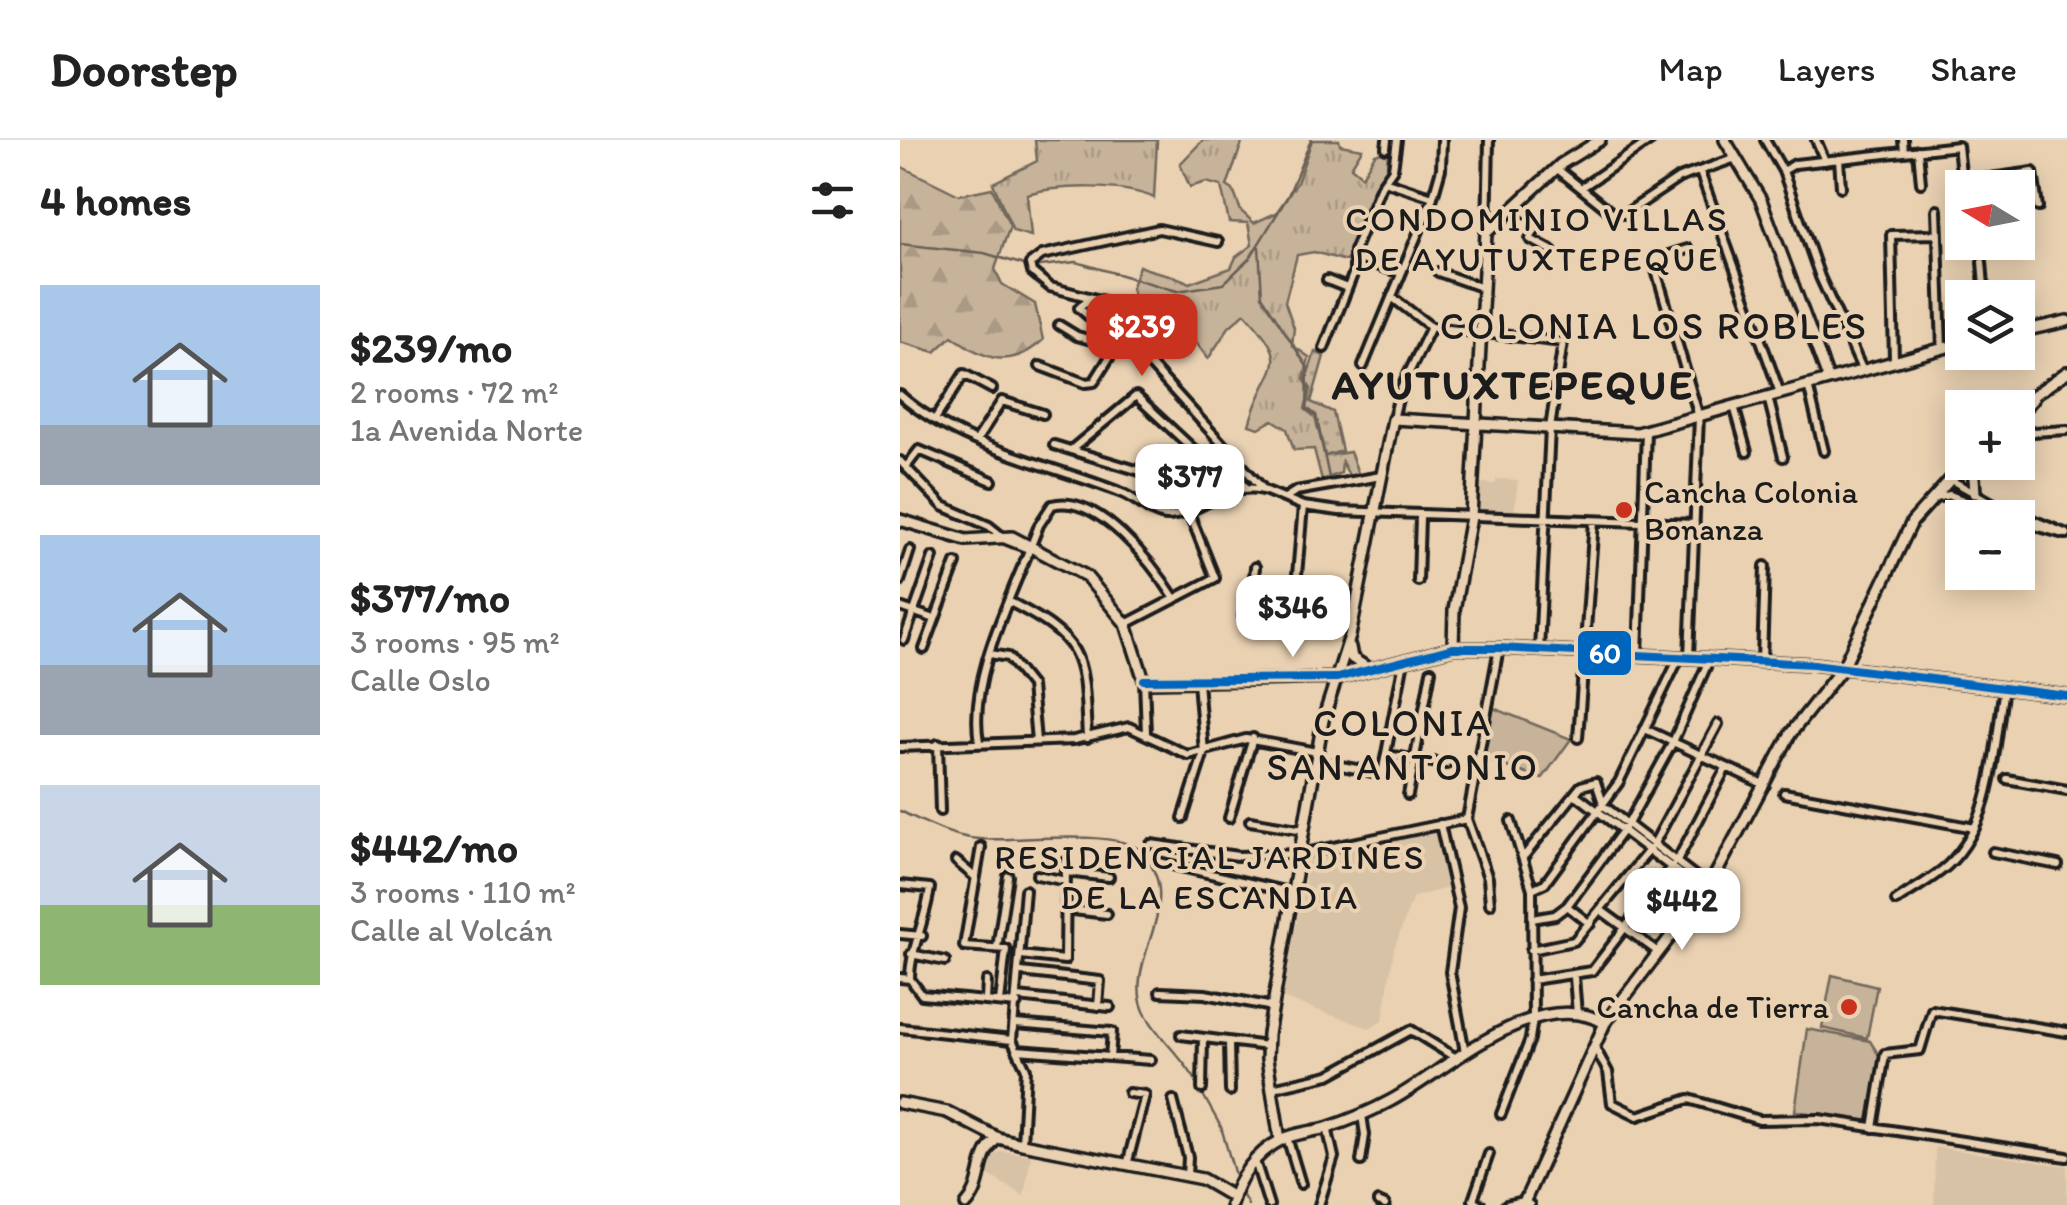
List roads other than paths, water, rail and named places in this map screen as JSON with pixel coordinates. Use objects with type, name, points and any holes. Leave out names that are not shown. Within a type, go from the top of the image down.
[{"type":"street","points":[[1324,348],[1381,186],[1387,182],[1396,140]]},
{"type":"street","points":[[1363,366],[1442,169],[1442,140]]},
{"type":"street","points":[[1453,648],[1454,610],[1468,557],[1471,517],[1489,140]]},
{"type":"street","points":[[1486,233],[1556,168],[1600,140]]},
{"type":"street","points":[[1581,188],[1651,140]]},
{"type":"street","points":[[1725,140],[1761,200],[1828,378]]},
{"type":"street","points":[[1765,140],[1783,171],[1820,277],[1862,368]]},
{"type":"street","points":[[1816,140],[1825,161]]},
{"type":"street","points":[[1903,140],[1904,152]]},
{"type":"street","points":[[1783,171],[1795,164],[1958,146],[1962,182],[2033,172],[2038,208]]},
{"type":"street","points":[[1918,150],[1920,183]]},
{"type":"street","points":[[1556,168],[1612,213],[1625,214],[1679,178],[1737,158]]},
{"type":"street","points":[[1840,159],[1840,187]]},
{"type":"street","points":[[1700,172],[1780,392]]},
{"type":"street","points":[[1387,182],[1432,197]]},
{"type":"street","points":[[1514,206],[1540,222],[1530,239],[1551,250]]},
{"type":"street","points":[[1937,210],[1942,348]]},
{"type":"street","points":[[1218,242],[1159,229],[1042,255],[1031,268],[1050,286],[1104,300],[1119,310],[1129,322],[1145,359],[1264,490]]},
{"type":"street","points":[[1894,360],[1891,235],[1936,234]]},
{"type":"street","points":[[1532,889],[1545,883],[1602,809],[1684,657],[1700,417],[1653,260],[1688,249]]},
{"type":"street","points":[[1354,258],[1401,273]]},
{"type":"street","points":[[1982,262],[1984,280]]},
{"type":"street","points":[[1438,272],[1483,288]]},
{"type":"street","points":[[1326,280],[1348,288]]},
{"type":"street","points":[[1393,298],[1431,328],[1563,342],[1550,428],[1539,650]]},
{"type":"street","points":[[1040,366],[1085,383],[1094,382],[1113,346],[1112,333],[1079,308],[1086,302],[1119,310]]},
{"type":"street","points":[[2035,328],[2067,321]]},
{"type":"street","points":[[1058,326],[1113,346]]},
{"type":"street","points":[[1301,1184],[1271,1088],[1267,1046],[1316,756],[1351,631],[1400,391],[1431,328]]},
{"type":"street","points":[[1393,419],[1621,434],[1646,431],[1945,347]]},
{"type":"street","points":[[2035,393],[2067,372]]},
{"type":"street","points":[[935,420],[964,374],[992,389]]},
{"type":"street","points":[[1808,385],[1824,451]]},
{"type":"street","points":[[2035,395],[2039,390]]},
{"type":"street","points":[[900,395],[935,420],[1120,492],[1159,515],[1188,510],[1246,488],[1264,490],[1303,506],[1376,514],[1695,524]]},
{"type":"street","points":[[1072,450],[1136,396],[1246,488]]},
{"type":"street","points":[[1768,396],[1782,456]]},
{"type":"street","points":[[978,438],[1002,401],[1043,414]]},
{"type":"street","points":[[1734,406],[1746,452]]},
{"type":"street","points":[[2035,431],[2067,430]]},
{"type":"street","points":[[1638,655],[1646,431]]},
{"type":"street","points":[[1054,445],[1176,482],[1220,469]]},
{"type":"street","points":[[992,481],[919,450],[903,464],[944,506],[989,526],[1005,538]]},
{"type":"street","points":[[1284,499],[1296,491],[1382,476]]},
{"type":"street","points":[[1506,1205],[1526,1204],[1604,1023],[1707,890],[1791,734],[1844,667],[1894,556],[1926,503],[1951,480],[1978,500]]},
{"type":"street","points":[[1971,480],[1973,497]]},
{"type":"street","points":[[1926,503],[1950,495],[1973,497],[2067,534]]},
{"type":"street","points":[[979,742],[976,705],[990,654],[1046,510],[1064,502],[1121,533],[1151,562],[1175,599]]},
{"type":"street","points":[[1293,621],[1303,506]]},
{"type":"street","points":[[1126,624],[1207,585],[1216,574],[1188,510]]},
{"type":"street","points":[[1418,581],[1420,517]]},
{"type":"street","points":[[900,520],[966,540],[1023,541],[1086,576],[1126,624],[1144,680],[1146,734]]},
{"type":"street","points":[[1578,738],[1588,652],[1594,521]]},
{"type":"street","points":[[2035,526],[2067,534]]},
{"type":"street","points":[[900,580],[910,550]]},
{"type":"street","points":[[904,640],[933,557]]},
{"type":"street","points":[[924,649],[956,563]]},
{"type":"street","points":[[1762,661],[1764,566]]},
{"type":"street","points":[[1256,567],[1247,616],[1351,631]]},
{"type":"street","points":[[1010,602],[1069,637],[1084,669],[1087,738]]},
{"type":"street","points":[[900,608],[935,619]]},
{"type":"street","points":[[1351,631],[1352,658],[1370,670]]},
{"type":"street","points":[[1144,680],[1336,678],[1453,648],[1499,648],[1813,664],[2067,696]]},
{"type":"street","points":[[1490,904],[1488,878],[1467,818],[1499,648]]},
{"type":"street","points":[[990,654],[1008,657],[1031,686],[1036,741]]},
{"type":"street","points":[[1532,919],[1555,915],[1567,906],[1627,826],[1674,742],[1710,658]]},
{"type":"street","points":[[900,747],[1087,738],[1129,727],[1177,753],[1204,752],[1253,738],[1382,774],[1404,660]]},
{"type":"street","points":[[1813,664],[1824,672],[1824,691]]},
{"type":"street","points":[[1408,795],[1431,671]]},
{"type":"street","points":[[1183,818],[1204,752],[1198,682]]},
{"type":"street","points":[[1896,901],[1947,866],[1975,828],[2004,687]]},
{"type":"street","points":[[1531,950],[1566,946],[1602,911],[1652,846],[1718,724]]},
{"type":"street","points":[[1645,728],[1765,785]]},
{"type":"street","points":[[1229,818],[1253,738]]},
{"type":"street","points":[[938,744],[940,811]]},
{"type":"street","points":[[1386,755],[1446,764]]},
{"type":"street","points":[[1531,980],[1574,977],[1592,971],[1675,863],[1726,768]]},
{"type":"street","points":[[2008,779],[2067,790]]},
{"type":"street","points":[[1524,855],[1589,780],[1596,782],[1602,809]]},
{"type":"street","points":[[1784,793],[1975,828]]},
{"type":"street","points":[[1575,794],[1627,826],[1707,890]]},
{"type":"street","points":[[1150,844],[1238,856],[1300,854],[1467,818]]},
{"type":"street","points":[[1250,821],[1304,830]]},
{"type":"street","points":[[1502,1114],[1530,1040],[1533,1019],[1532,889],[1511,821]]},
{"type":"street","points":[[1440,824],[1459,908],[1450,972],[1466,1052]]},
{"type":"street","points":[[981,848],[964,946],[1006,948],[1000,1002]]},
{"type":"street","points":[[1993,852],[2058,865]]},
{"type":"street","points":[[956,861],[976,878]]},
{"type":"street","points":[[1021,955],[1065,960],[1066,862]]},
{"type":"street","points":[[1159,862],[1293,892]]},
{"type":"street","points":[[1066,872],[1109,877]]},
{"type":"street","points":[[1037,874],[1066,881]]},
{"type":"street","points":[[997,948],[1008,876]]},
{"type":"street","points":[[900,885],[930,888],[922,936],[912,954],[910,979],[922,995],[1110,1007]]},
{"type":"street","points":[[1022,1144],[1026,1068],[1012,1040],[1021,972],[1025,890]]},
{"type":"street","points":[[1567,906],[1590,924]]},
{"type":"street","points":[[1066,910],[1107,914]]},
{"type":"street","points":[[1602,911],[1658,952]]},
{"type":"street","points":[[900,934],[922,936]]},
{"type":"street","points":[[912,954],[945,961]]},
{"type":"street","points":[[1021,972],[1100,981],[1098,1006]]},
{"type":"street","points":[[1574,977],[1578,1014]]},
{"type":"street","points":[[900,978],[910,979]]},
{"type":"street","points":[[986,1001],[987,981]]},
{"type":"street","points":[[1160,992],[1205,994],[1273,1007]]},
{"type":"street","points":[[1873,1128],[1885,1054],[1920,1050],[1932,1010],[2067,1032]]},
{"type":"street","points":[[900,1103],[948,1112],[998,1138],[1186,1176],[1232,1201],[1254,1160],[1284,1138],[1362,1114],[1466,1052],[1533,1019],[1578,1014],[1604,1023]]},
{"type":"street","points":[[1015,1024],[1112,1032],[1110,1057]]},
{"type":"street","points":[[900,1028],[1012,1040]]},
{"type":"street","points":[[1271,1088],[1329,1075],[1411,1030],[1456,1058]]},
{"type":"street","points":[[1181,1036],[1267,1046]]},
{"type":"street","points":[[1202,1089],[1204,1038]]},
{"type":"street","points":[[1229,1042],[1230,1092]]},
{"type":"street","points":[[1594,1045],[1608,1072],[1612,1103],[1624,1112],[1646,1114],[1689,1099],[1760,1120],[1794,1116],[2067,1157]]},
{"type":"street","points":[[1016,1050],[1151,1060]]},
{"type":"street","points":[[1127,1164],[1145,1095],[1129,1093]]},
{"type":"street","points":[[1173,1100],[1188,1157],[1186,1176]]},
{"type":"street","points":[[1361,1161],[1365,1135],[1362,1114]]},
{"type":"street","points":[[1318,1205],[1334,1157],[1327,1127]]},
{"type":"street","points":[[966,1205],[978,1184],[983,1154],[998,1138]]},
{"type":"street","points":[[1481,1205],[1472,1200],[1489,1154]]},
{"type":"street","points":[[1254,1160],[1269,1205]]},
{"type":"waterway","points":[[900,244],[984,253],[1031,267],[1076,262],[1177,291],[1223,284],[1250,258],[1288,196],[1311,140]]},
{"type":"waterway","points":[[1259,247],[1262,296],[1308,368],[1307,409],[1316,416],[1330,482]]},
{"type":"waterway","points":[[900,811],[969,838],[1108,839],[1140,850],[1155,875],[1159,899],[1143,964],[1140,996],[1150,1021],[1199,1086]]},
{"type":"waterway","points":[[1202,1093],[1221,1127],[1236,1179]]},
{"type":"waterway","points":[[1241,1192],[1248,1205]]},
{"type":"place","name":"Cancha Colonia Bonanza","points":[[1624,510]]},
{"type":"place","name":"Cancha de Tierra","points":[[1849,1007]]},
{"type":"district","name":"CONDOMINIO VILLAS DE AYUTUXTEPEQUE","points":[[1537,239]]},
{"type":"district","name":"COLONIA LOS ROBLES","points":[[1654,326]]},
{"type":"district","name":"AYUTUXTEPEQUE","points":[[1513,384]]},
{"type":"district","name":"COLONIA SAN ANTONIO","points":[[1403,744]]},
{"type":"district","name":"RESIDENCIAL JARDINES DE LA ESCANDIA","points":[[1210,877]]}]
